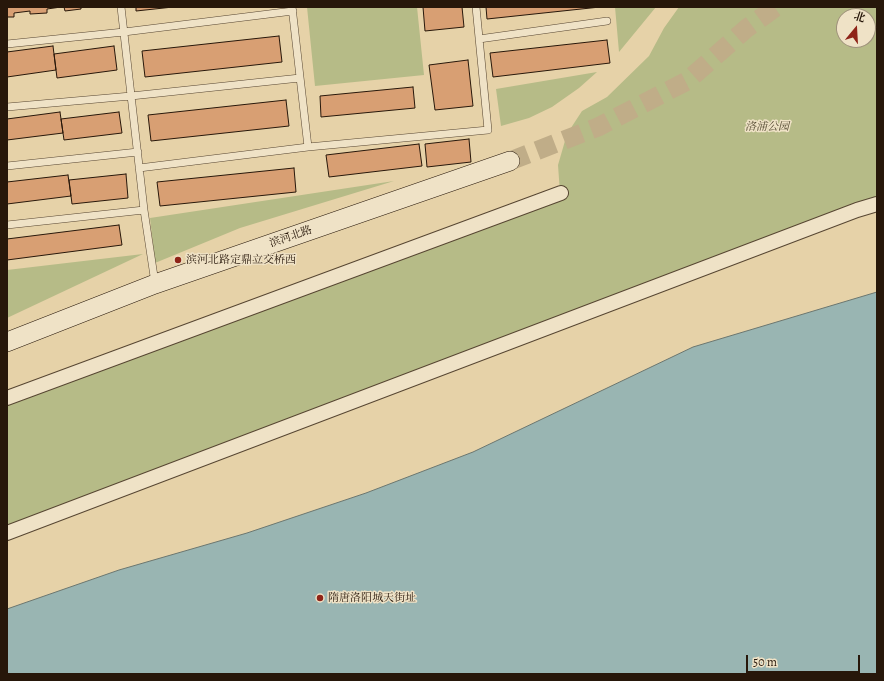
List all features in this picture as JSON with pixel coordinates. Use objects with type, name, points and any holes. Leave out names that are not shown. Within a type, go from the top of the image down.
[{"type":"main road","name":"滨河北路","points":[[7,342],[155,284],[510,162]]},
{"type":"street","points":[[7,398],[560,193]]},
{"type":"street","points":[[7,533],[857,210],[877,204]]},
{"type":"lane","points":[[121,7],[144,210],[155,284]]},
{"type":"lane","points":[[139,168],[308,146],[488,130],[476,7]]},
{"type":"lane","points":[[7,44],[124,32],[293,9],[308,146]]},
{"type":"lane","points":[[479,39],[607,21]]},
{"type":"lane","points":[[7,107],[131,96],[300,78]]},
{"type":"lane","points":[[7,166],[138,152]]},
{"type":"lane","points":[[7,225],[144,210]]},
{"type":"green space","points":[[307,7],[417,7],[424,75],[315,86]]},
{"type":"green space","points":[[615,7],[656,7],[619,52]]},
{"type":"green space","name":"洛浦公园","points":[[679,7],[877,7],[877,204],[7,533],[7,398],[560,193],[558,165],[567,134],[582,111],[607,97],[649,56],[664,28]]},
{"type":"green space","points":[[597,72],[579,88],[552,107],[529,118],[501,126],[496,89]]},
{"type":"green space","points":[[394,181],[240,228],[155,263],[150,218]]},
{"type":"green space","points":[[143,254],[7,318],[7,270]]},
{"type":"water","points":[[877,292],[877,674],[7,674],[7,609],[119,570],[247,533],[366,493],[473,452],[693,347]]},
{"type":"building","points":[[7,7],[61,7],[47,9],[47,13],[30,14],[30,11],[14,13],[14,17],[7,17]]},
{"type":"building","points":[[64,7],[81,7],[81,9],[65,11]]},
{"type":"building","points":[[136,7],[173,7],[136,11]]},
{"type":"building","points":[[423,7],[462,7],[464,27],[425,31]]},
{"type":"building","points":[[486,7],[600,7],[487,19]]},
{"type":"building","points":[[279,36],[282,62],[145,77],[142,51]]},
{"type":"building","points":[[607,40],[610,63],[493,77],[490,53]]},
{"type":"building","points":[[53,46],[56,70],[7,77],[7,52]]},
{"type":"building","points":[[114,46],[117,70],[57,78],[54,54]]},
{"type":"building","points":[[468,60],[473,106],[435,110],[429,65]]},
{"type":"building","points":[[413,87],[415,108],[321,117],[320,96]]},
{"type":"building","points":[[286,100],[289,126],[151,141],[148,115]]},
{"type":"building","points":[[60,112],[63,133],[7,140],[7,119]]},
{"type":"building","points":[[119,112],[122,133],[64,140],[61,119]]},
{"type":"building","points":[[469,139],[471,162],[427,167],[425,144]]},
{"type":"building","points":[[419,144],[422,166],[329,177],[326,155]]},
{"type":"building","points":[[294,168],[296,192],[160,206],[157,182]]},
{"type":"building","points":[[126,174],[128,198],[72,204],[69,180]]},
{"type":"building","points":[[68,175],[71,196],[7,204],[7,182]]},
{"type":"building","points":[[119,225],[122,245],[7,260],[7,239]]},
{"type":"tunnel","points":[[510,161],[598,127],[687,81],[747,28],[776,7]]},
{"type":"place","name":"滨河北路定鼎立交桥西","points":[[178,260]]},
{"type":"place","name":"隋唐洛阳城天街址","points":[[320,598]]}]
